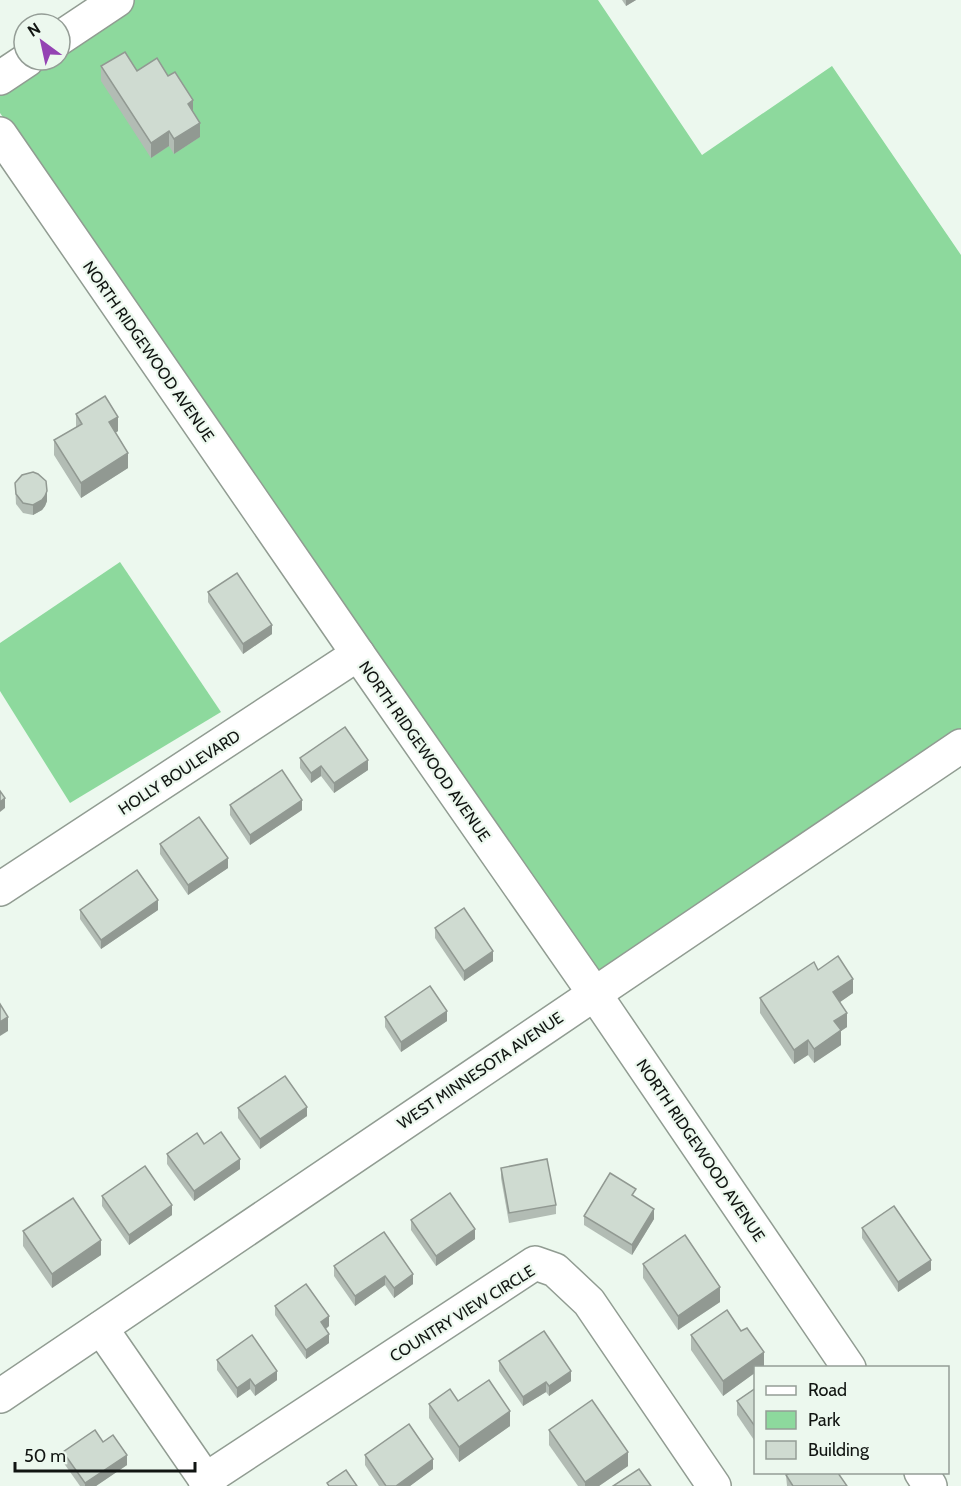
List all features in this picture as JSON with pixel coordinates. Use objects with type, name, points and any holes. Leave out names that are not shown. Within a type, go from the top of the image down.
[{"type":"street","points":[[72,30],[117,0]]},
{"type":"street","name":"NORTH RIDGEWOOD AVENUE","points":[[0,134],[594,993],[848,1366]]},
{"type":"street","name":"HOLLY BOULEVARD","points":[[0,889],[358,654]]},
{"type":"street","name":"WEST MINNESOTA AVENUE","points":[[0,1396],[961,746]]},
{"type":"street","name":"COUNTRY VIEW CIRCLE","points":[[207,1483],[535,1263],[555,1270],[589,1302],[714,1486]]},
{"type":"street","points":[[101,1328],[207,1483]]},
{"type":"green space","points":[[124,0],[598,0],[702,155],[832,66],[961,255],[961,729],[597,974],[368,648],[0,113],[0,87],[21,72],[72,72],[72,37]]},
{"type":"green space","points":[[120,562],[221,712],[70,803],[0,691],[0,643]]},
{"type":"building","points":[[125,52],[137,71],[157,58],[168,76],[175,72],[193,100],[188,104],[200,123],[174,139],[169,131],[151,143],[101,66]]},
{"type":"building","points":[[105,396],[118,417],[109,422],[128,453],[81,483],[54,440],[82,424],[76,414]]},
{"type":"building","points":[[33,472],[46,481],[47,491],[42,500],[33,505],[23,503],[16,494],[15,483],[22,475]]},
{"type":"building","points":[[237,573],[272,625],[243,644],[208,592]]},
{"type":"building","points":[[345,727],[368,760],[334,783],[321,766],[311,773],[300,758]]},
{"type":"building","points":[[282,770],[302,800],[250,835],[230,805]]},
{"type":"building","points":[[0,791],[5,798],[0,802]]},
{"type":"building","points":[[199,817],[228,858],[188,885],[160,844]]},
{"type":"building","points":[[137,870],[158,900],[101,940],[80,910]]},
{"type":"building","points":[[464,908],[493,951],[464,971],[435,928]]},
{"type":"building","points":[[838,956],[853,979],[833,992],[847,1013],[834,1021],[841,1030],[814,1049],[808,1040],[794,1050],[760,998],[814,962],[818,970]]},
{"type":"building","points":[[430,986],[447,1011],[401,1042],[385,1017]]},
{"type":"building","points":[[0,1004],[8,1017],[0,1022]]},
{"type":"building","points":[[285,1076],[307,1107],[260,1139],[238,1108]]},
{"type":"building","points":[[221,1132],[240,1159],[194,1191],[167,1154],[197,1133],[204,1144]]},
{"type":"building","points":[[547,1159],[556,1205],[509,1213],[501,1168]]},
{"type":"building","points":[[145,1166],[172,1205],[129,1235],[102,1196]]},
{"type":"building","points":[[610,1173],[636,1189],[632,1195],[654,1209],[632,1245],[584,1216]]},
{"type":"building","points":[[450,1193],[475,1229],[436,1256],[411,1220]]},
{"type":"building","points":[[73,1198],[101,1240],[52,1274],[23,1231]]},
{"type":"building","points":[[894,1206],[931,1260],[898,1282],[862,1228]]},
{"type":"building","points":[[384,1232],[413,1274],[394,1288],[385,1276],[355,1296],[334,1266]]},
{"type":"building","points":[[685,1235],[720,1287],[678,1316],[643,1264]]},
{"type":"building","points":[[306,1284],[329,1316],[321,1322],[329,1334],[306,1350],[275,1306]]},
{"type":"building","points":[[727,1310],[741,1331],[747,1328],[764,1352],[723,1381],[691,1335]]},
{"type":"building","points":[[544,1331],[571,1371],[549,1386],[546,1382],[523,1397],[499,1361]]},
{"type":"building","points":[[252,1335],[277,1371],[255,1386],[250,1379],[237,1388],[217,1360]]},
{"type":"building","points":[[489,1380],[510,1411],[459,1447],[429,1404],[450,1389],[458,1401]]},
{"type":"building","points":[[754,1389],[754,1425],[737,1401]]},
{"type":"building","points":[[592,1400],[628,1452],[585,1482],[549,1430]]},
{"type":"building","points":[[409,1424],[433,1459],[396,1486],[386,1486],[365,1455]]},
{"type":"building","points":[[95,1430],[103,1442],[113,1435],[127,1455],[85,1483],[63,1452]]},
{"type":"building","points":[[639,1469],[651,1486],[613,1486]]},
{"type":"building","points":[[346,1470],[357,1486],[329,1486],[327,1483]]},
{"type":"building","points":[[839,1474],[847,1486],[793,1486],[786,1475]]}]
